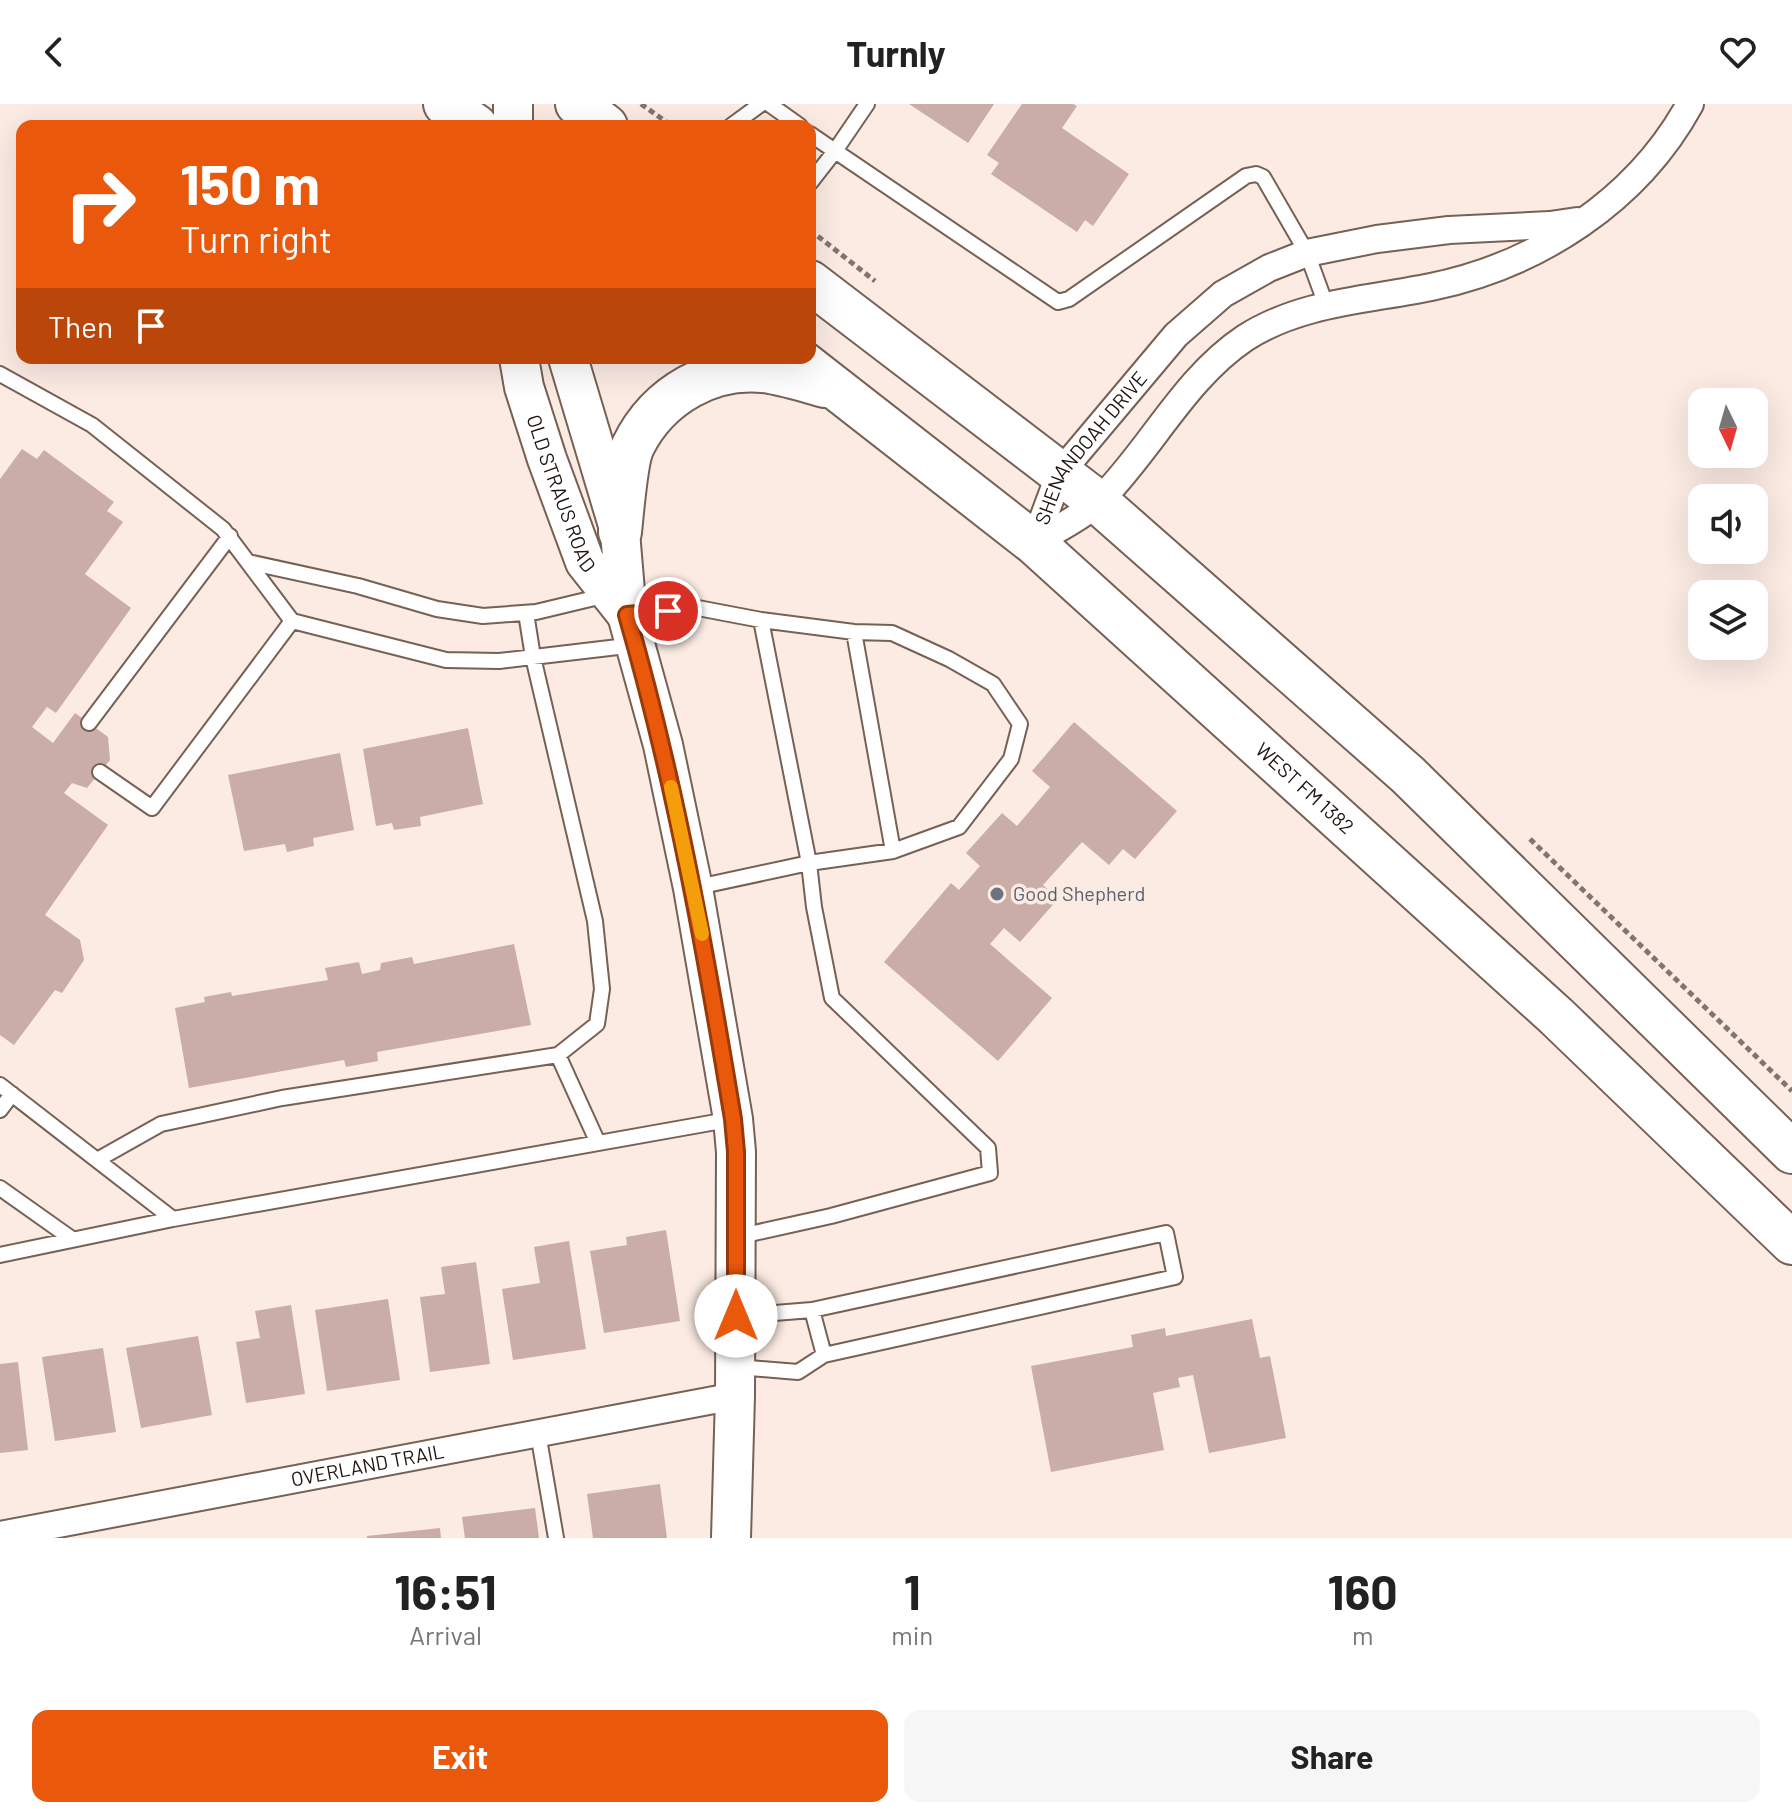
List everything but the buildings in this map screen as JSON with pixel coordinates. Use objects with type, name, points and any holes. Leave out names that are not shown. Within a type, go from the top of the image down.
[{"type":"main road","points":[[445,104],[468,120]]},
{"type":"main road","points":[[577,104],[598,120]]},
{"type":"main road","points":[[816,287],[1098,502],[1408,775],[1792,1152]]},
{"type":"main road","name":"WEST FM 1382","points":[[805,364],[1034,543],[1556,1016],[1792,1243]]},
{"type":"main road","points":[[620,532],[632,448],[660,407],[691,384],[726,371],[769,372],[839,390]]},
{"type":"street","name":"SHENANDOAH DRIVE","points":[[1034,543],[1098,502],[1199,378],[1244,339],[1280,320],[1326,305],[1433,287],[1476,275],[1561,238],[1589,219],[1638,177],[1679,124],[1690,104]]},
{"type":"street","name":"SHENANDOAH DRIVE","points":[[1034,543],[1060,473],[1176,335],[1223,294],[1269,268],[1307,253],[1377,239],[1449,230],[1550,225],[1589,219]]},
{"type":"street","name":"OLD STRAUS ROAD","points":[[520,364],[524,387],[547,459],[585,562],[625,618]]},
{"type":"street","name":"OLD STRAUS ROAD","points":[[570,364],[620,532],[625,618],[663,745],[693,888],[733,1119],[736,1152],[736,1316],[731,1538]]},
{"type":"street","name":"OVERLAND TRAIL","points":[[0,1535],[538,1433],[735,1381]]},
{"type":"lane","points":[[739,120],[761,104]]},
{"type":"lane","points":[[769,104],[792,120]]},
{"type":"lane","points":[[816,175],[867,104]]},
{"type":"lane","points":[[816,138],[1058,302],[1069,299],[1246,176],[1256,174],[1263,177],[1307,253],[1326,305]]},
{"type":"lane","points":[[0,374],[92,425],[230,536],[292,621],[446,660],[499,661],[533,657],[625,618]]},
{"type":"lane","points":[[89,723],[230,536]]},
{"type":"lane","points":[[248,562],[358,586],[437,609],[483,616],[526,613],[625,618],[698,608],[854,632],[892,633],[949,659],[993,684],[1020,724],[1011,759],[959,827],[893,851],[809,863],[693,888]]},
{"type":"lane","points":[[97,1160],[161,1124],[282,1098],[558,1055],[597,1024],[602,989],[595,921],[533,657],[526,613]]},
{"type":"lane","points":[[736,1237],[831,1216],[990,1173],[988,1148],[832,998],[761,620]]},
{"type":"lane","points":[[100,772],[152,808],[292,621]]},
{"type":"lane","points":[[854,632],[893,851]]},
{"type":"lane","points":[[558,1055],[598,1143]]},
{"type":"lane","points":[[0,1085],[173,1219]]},
{"type":"lane","points":[[0,1110],[12,1094]]},
{"type":"lane","points":[[0,1255],[173,1219],[733,1119]]},
{"type":"lane","points":[[0,1188],[72,1239]]},
{"type":"lane","points":[[735,1381],[798,1372],[824,1355],[1175,1277],[1166,1233],[812,1310],[736,1316]]},
{"type":"lane","points":[[812,1310],[824,1355]]},
{"type":"lane","points":[[538,1433],[556,1538]]},
{"type":"path","points":[[641,104],[664,120]]},
{"type":"path","points":[[1752,1052],[1792,1091]]},
{"type":"slow traffic","points":[[671,787],[702,934]]},
{"type":"place","name":"Good Shepherd","points":[[997,894]]},
{"type":"route","points":[[668,611],[627,615],[663,745],[703,938],[733,1119],[736,1152],[736,1316]]}]
